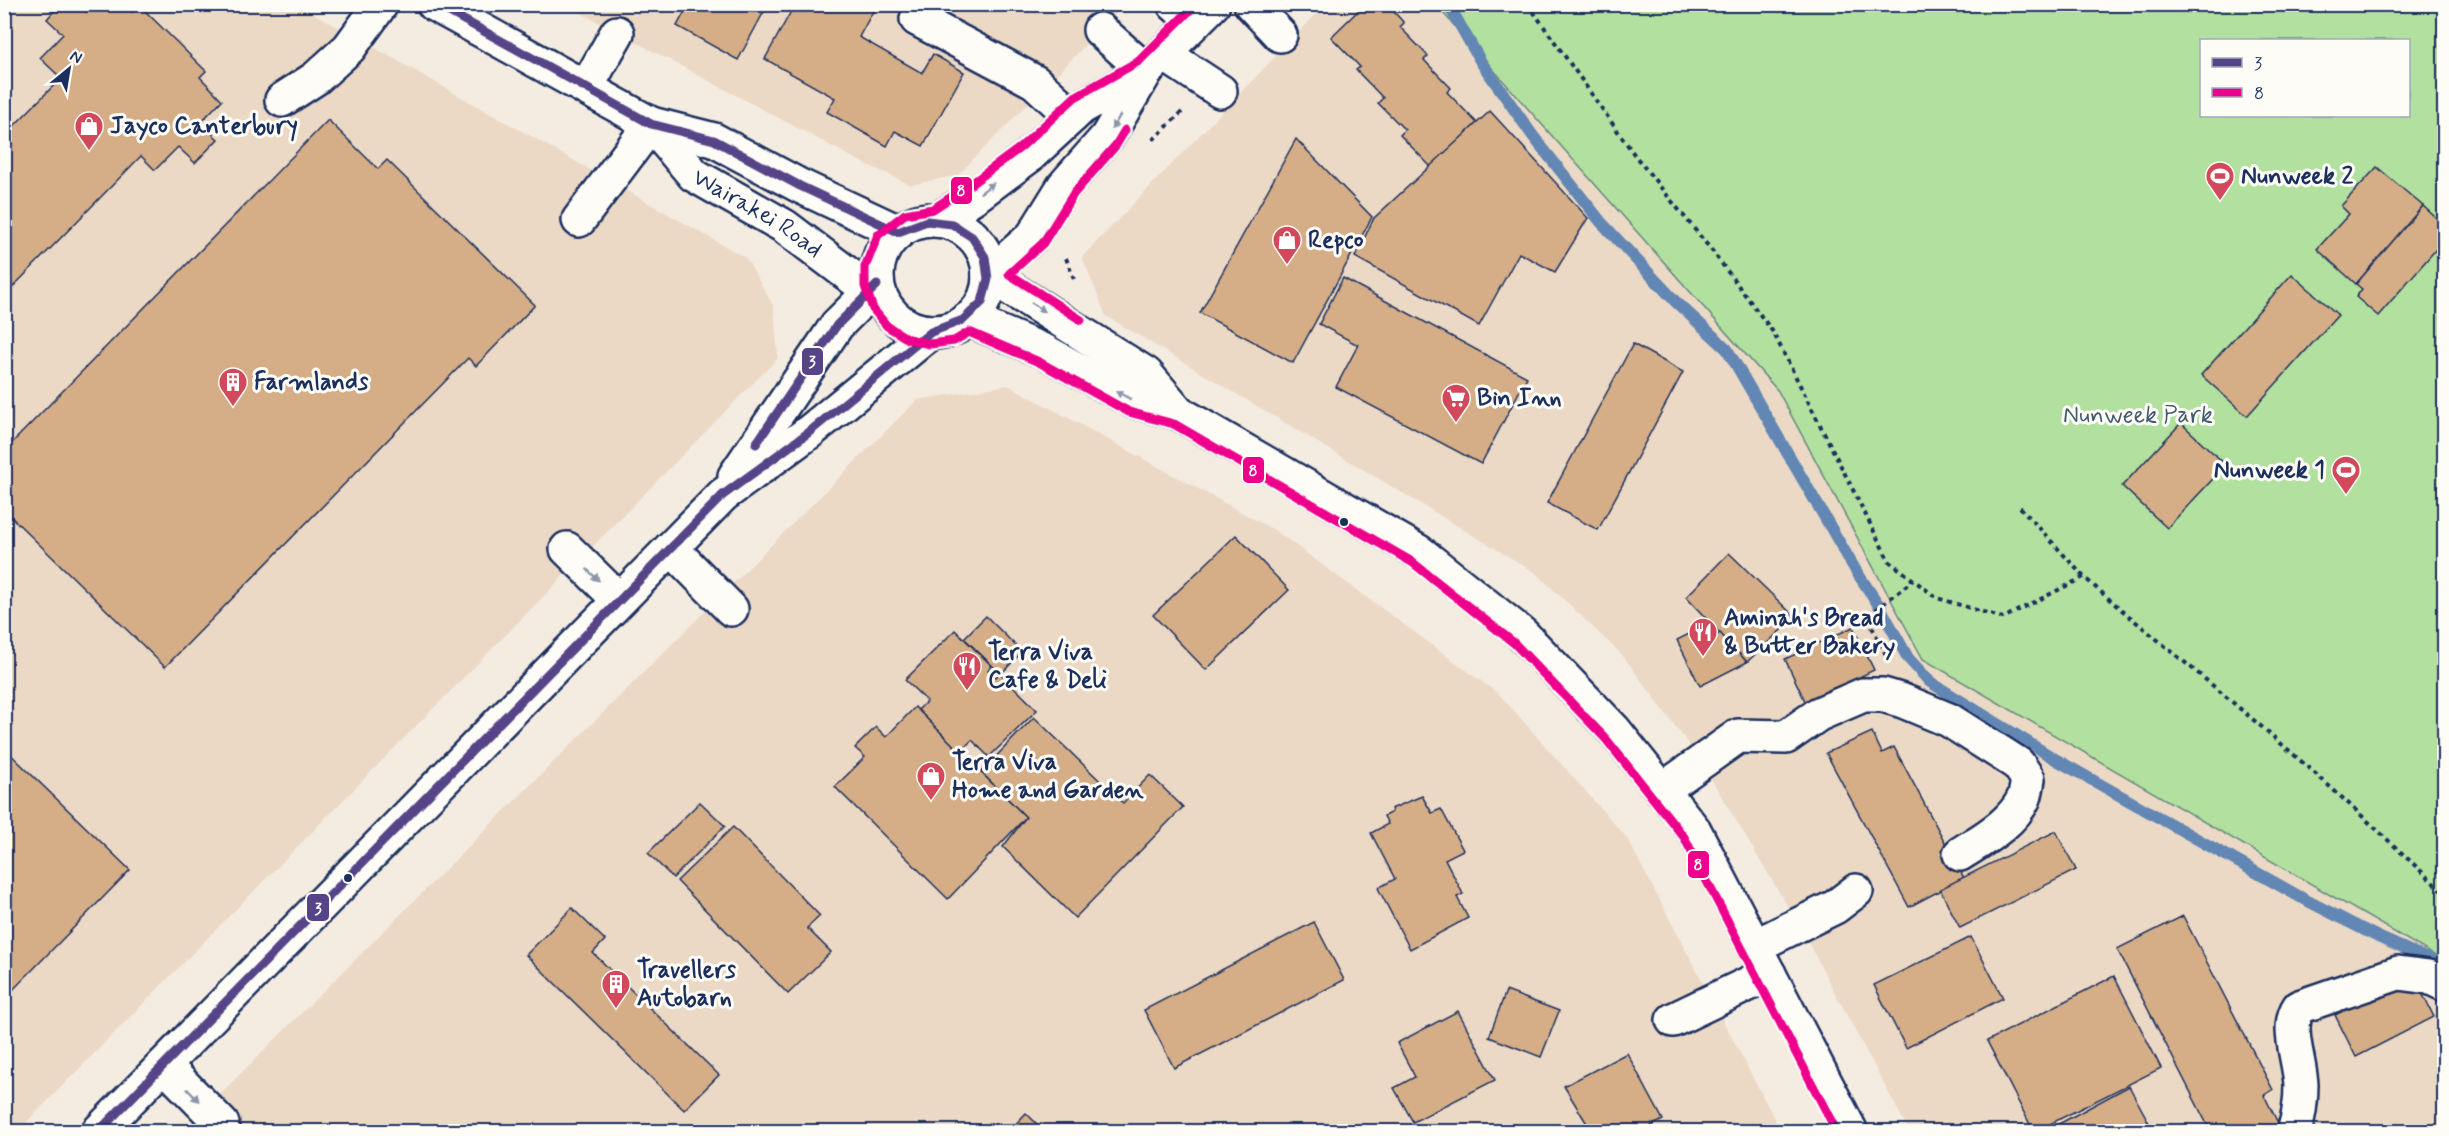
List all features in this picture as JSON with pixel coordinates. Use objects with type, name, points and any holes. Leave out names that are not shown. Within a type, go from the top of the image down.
[{"type":"street","points":[[282,100],[316,78],[349,48],[381,4]]},
{"type":"street","name":"Wairakei Road","points":[[434,4],[651,124],[714,140],[810,192],[898,232]]},
{"type":"street","points":[[1251,4],[1280,34]]},
{"type":"street","points":[[989,275],[1033,236],[1064,186],[1107,137],[1155,62],[1194,10]]},
{"type":"street","points":[[917,19],[1035,82],[1072,116]]},
{"type":"street","points":[[1100,30],[1155,62],[1215,88]]},
{"type":"street","points":[[586,88],[617,33]]},
{"type":"street","points":[[938,220],[968,233],[979,245],[986,259],[989,275],[987,291],[979,307],[968,319],[951,329],[931,332],[912,328],[896,318],[884,303],[877,285],[877,270],[880,256],[888,243],[898,232],[910,225],[938,220],[978,194],[1029,156],[1082,107],[1155,62]]},
{"type":"street","points":[[579,220],[651,124]]},
{"type":"street","name":"Wairakei Road","points":[[651,124],[694,175],[784,226],[857,280],[877,285]]},
{"type":"street","points":[[989,275],[1146,374],[1179,413]]},
{"type":"street","points":[[723,495],[837,325],[877,285]]},
{"type":"street","points":[[968,319],[1044,351],[1134,401],[1179,413],[1419,552],[1522,634],[1615,731],[1694,830],[1851,1131]]},
{"type":"street","points":[[98,1131],[723,495],[808,433],[931,332]]},
{"type":"street","points":[[671,548],[731,609]]},
{"type":"street","points":[[567,549],[619,600]]},
{"type":"street","points":[[1662,790],[1738,736],[1786,737],[1819,714],[1863,695],[1883,695],[1950,720],[2018,764],[2028,779],[2024,798],[2012,815],[1996,830],[1960,854]]},
{"type":"street","points":[[1673,1020],[1762,960],[1856,891]]},
{"type":"street","points":[[2294,1131],[2300,1114],[2301,1084],[2291,1027],[2293,1015],[2299,1007],[2398,973],[2429,977],[2445,984]]},
{"type":"street","points":[[164,1065],[222,1124]]},
{"type":"path","points":[[1528,4],[1636,157],[1713,252],[1773,332],[1889,561],[1937,598],[2003,618],[2084,577]]},
{"type":"path","points":[[1145,148],[1215,88]]},
{"type":"path","points":[[1066,250],[1071,274],[1078,288]]},
{"type":"path","points":[[2020,507],[2084,577],[2238,707],[2384,835],[2445,893]]},
{"type":"path","points":[[1867,617],[1913,580]]},
{"type":"shaded area","points":[[5,5],[299,5],[746,258],[774,307],[778,358],[18,1131],[5,1132]]},
{"type":"shaded area","points":[[566,5],[1125,5],[958,175],[911,185],[861,162]]},
{"type":"shaded area","points":[[1325,5],[1436,5],[1778,391],[1923,659],[2444,961],[2444,1131],[1909,1131],[1797,922],[1696,754],[1623,656],[1536,573],[1106,316],[1082,257]]},
{"type":"shaded area","points":[[1008,385],[1276,531],[1499,694],[1627,838],[1781,1131],[182,1132],[917,400]]},
{"type":"green space","name":"Nunweek Park","points":[[1436,5],[2444,5],[2444,961],[1923,659],[1778,391]]},
{"type":"building","name":"Jayco Canterbury","points":[[60,4],[79,4],[86,12],[93,4],[125,4],[132,12],[139,5],[206,71],[200,77],[222,100],[200,123],[218,139],[195,163],[178,147],[155,170],[141,156],[4,296],[4,136],[61,78],[40,58],[63,34],[47,19]]},
{"type":"building","points":[[689,4],[768,4],[738,60],[677,26]]},
{"type":"building","points":[[795,4],[877,4],[859,37],[922,73],[933,54],[964,72],[923,146],[895,131],[887,146],[827,112],[835,98],[765,59]]},
{"type":"building","points":[[1365,4],[1387,4],[1404,23],[1400,27],[1428,56],[1424,60],[1451,88],[1447,92],[1477,123],[1431,167],[1400,135],[1405,130],[1378,103],[1383,98],[1356,70],[1360,67],[1331,37]]},
{"type":"building","points":[[1490,111],[1588,218],[1555,272],[1519,253],[1479,326],[1355,257],[1374,218]]},
{"type":"building","name":"Farmlands","points":[[328,120],[378,169],[387,160],[535,305],[476,366],[468,358],[165,667],[4,510],[4,451]]},
{"type":"building","name":"Repco","points":[[1296,139],[1372,217],[1293,363],[1200,313]]},
{"type":"building","points":[[2377,167],[2423,206],[2356,284],[2317,249],[2349,214],[2341,206]]},
{"type":"building","points":[[2423,206],[2444,225],[2444,240],[2378,316],[2356,297],[2362,289],[2356,284]]},
{"type":"building","points":[[2292,274],[2338,315],[2247,416],[2201,375]]},
{"type":"building","points":[[1343,278],[1527,377],[1481,464],[1336,387],[1358,345],[1319,324]]},
{"type":"building","points":[[1633,344],[1683,372],[1598,530],[1547,503]]},
{"type":"building","points":[[2181,423],[2226,465],[2167,528],[2122,486]]},
{"type":"building","points":[[1236,535],[1289,590],[1206,670],[1153,615]]},
{"type":"building","points":[[1729,553],[1795,617],[1747,662],[1686,597]]},
{"type":"building","points":[[986,616],[1022,652],[1001,674],[964,638]]},
{"type":"building","points":[[1853,627],[1874,670],[1806,703],[1785,659]]},
{"type":"building","name":"Terra Viva Cafe & Deli","points":[[955,630],[992,666],[988,670],[996,677],[1000,673],[1037,710],[989,757],[972,740],[960,752],[918,710],[927,701],[905,680]]},
{"type":"building","points":[[1693,632],[1712,639],[1720,633],[1747,662],[1700,686],[1677,640]]},
{"type":"building","name":"Terra Viva Home and Garden","points":[[915,707],[1026,817],[948,899],[835,787],[865,757],[855,748],[876,727],[886,737]]},
{"type":"building","points":[[1034,717],[1123,803],[1150,775],[1183,807],[1075,918],[1003,847],[1026,817],[981,772]]},
{"type":"building","points":[[1872,732],[1882,753],[1894,747],[1964,878],[1909,907],[1826,753]]},
{"type":"building","points":[[4,748],[130,870],[4,999]]},
{"type":"building","points":[[1422,796],[1432,813],[1441,809],[1463,850],[1445,859],[1463,894],[1457,897],[1468,918],[1410,949],[1378,888],[1395,879],[1371,833],[1388,824],[1384,816],[1392,812],[1391,809]]},
{"type":"building","points":[[700,802],[725,826],[673,878],[648,853]]},
{"type":"building","points":[[733,827],[820,916],[807,928],[831,952],[788,994],[677,881]]},
{"type":"building","points":[[2056,831],[2076,870],[1960,928],[1940,889]]},
{"type":"building","name":"Travellers Autobarn","points":[[572,908],[605,940],[593,953],[719,1075],[684,1110],[526,955]]},
{"type":"building","points":[[2183,916],[2273,1090],[2264,1095],[2281,1129],[2280,1132],[2211,1132],[2117,949]]},
{"type":"building","points":[[1314,922],[1344,980],[1174,1068],[1144,1010]]},
{"type":"building","points":[[1971,937],[2003,998],[1906,1048],[1874,985]]},
{"type":"building","points":[[2413,975],[2434,1017],[2356,1057],[2335,1015]]},
{"type":"building","points":[[2114,976],[2161,1068],[2034,1132],[1987,1041]]},
{"type":"building","points":[[1506,991],[1559,1011],[1541,1057],[1489,1037]]},
{"type":"building","points":[[1458,1011],[1495,1080],[1413,1122],[1394,1088],[1415,1077],[1397,1043]]},
{"type":"building","points":[[1627,1053],[1663,1120],[1651,1126],[1654,1132],[1592,1132],[1564,1086]]},
{"type":"building","points":[[2129,1086],[2154,1132],[2044,1132]]},
{"type":"building","points":[[1026,1113],[1045,1132],[1008,1132]]},
{"type":"waterway","points":[[1448,4],[1481,62],[1533,136],[1601,222],[1675,301],[1727,349],[1908,658],[1930,682],[2055,759],[2302,898],[2378,937],[2441,965]]},
{"type":"transit line","name":"3","points":[[98,1132],[723,495],[808,433],[931,332],[963,320],[982,302],[988,279],[985,257],[972,237],[952,224],[927,221],[898,232],[800,186],[714,140],[651,124],[435,4]]},
{"type":"transit line","name":"8","points":[[1196,4],[1139,61],[1075,97],[1021,147],[971,184],[933,209],[905,214],[878,235],[865,267],[865,286],[873,309],[887,326],[908,339],[930,344],[954,341],[969,332],[1039,362],[1129,412],[1174,424],[1412,562],[1514,643],[1606,739],[1684,837],[1837,1132]]},
{"type":"transit line","name":"8","points":[[1081,320],[1009,274],[1043,243],[1074,193],[1116,145],[1125,130]]},
{"type":"transit line","name":"3","points":[[756,444],[837,325],[877,285]]},
{"type":"place","name":"Jayco Canterbury","points":[[89,152]]},
{"type":"place","name":"Nunweek 2","points":[[2220,202]]},
{"type":"place","name":"Repco","points":[[1287,266]]},
{"type":"place","name":"Farmlands","points":[[233,408]]},
{"type":"place","name":"Bin Inn","points":[[1456,424]]},
{"type":"place","name":"Nunweek 1","points":[[2346,496]]},
{"type":"place","name":"Aminah's Bread & Butter Bakery","points":[[1703,658]]},
{"type":"place","name":"Terra Viva Cafe & Deli","points":[[967,692]]},
{"type":"place","name":"Terra Viva Home and Garden","points":[[931,802]]},
{"type":"place","name":"Travellers Autobarn","points":[[616,1010]]}]
